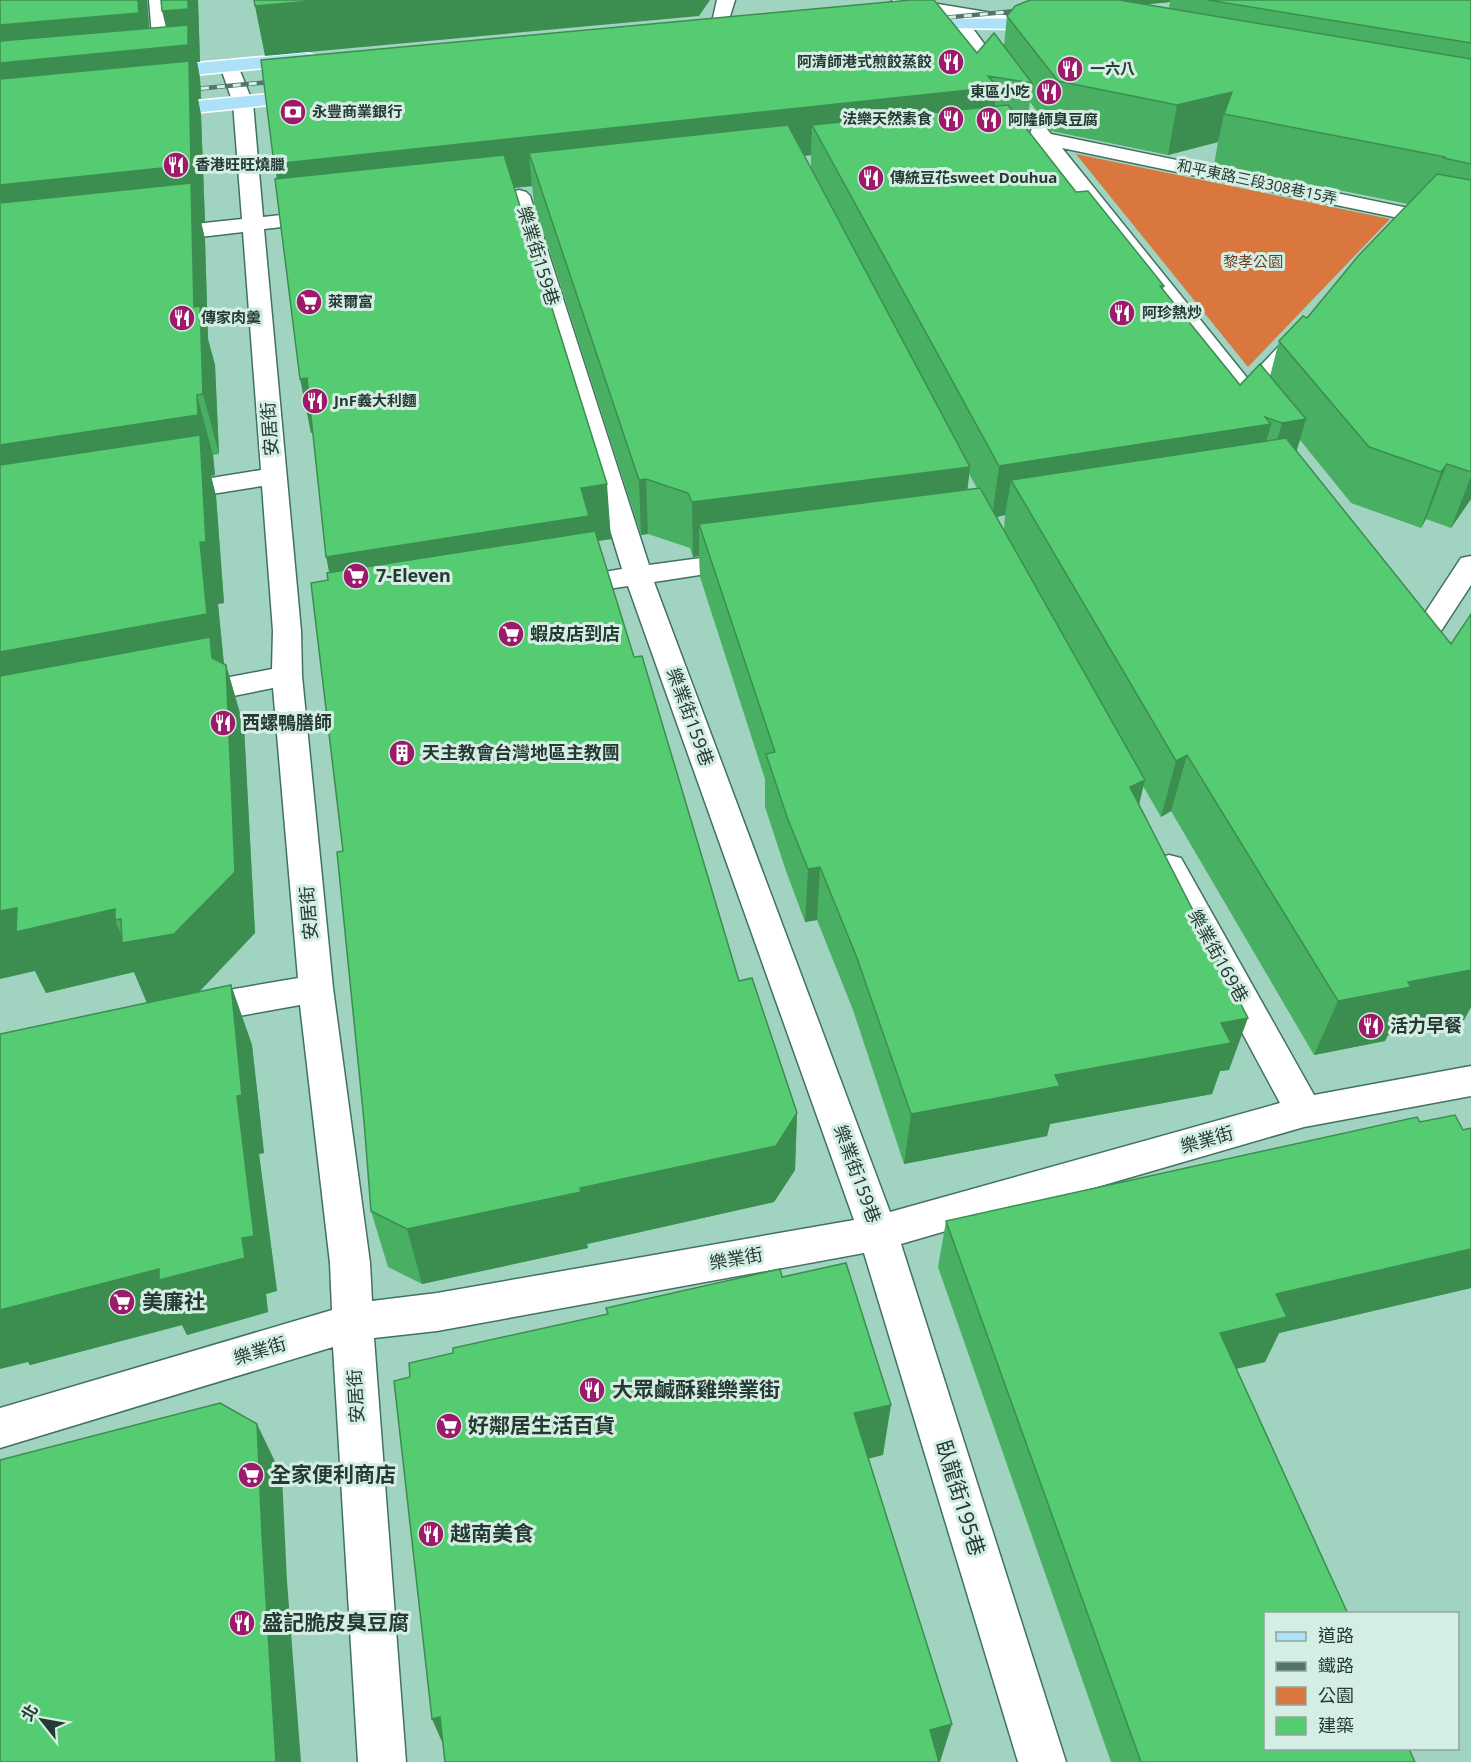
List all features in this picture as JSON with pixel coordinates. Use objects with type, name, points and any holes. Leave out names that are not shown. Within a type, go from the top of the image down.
[{"type":"main road","points":[[899,3],[957,0]]},
{"type":"main road","points":[[698,24],[742,20]]},
{"type":"main road","points":[[895,33],[949,23],[1027,24]]},
{"type":"main road","points":[[140,74],[326,57]]},
{"type":"main road","points":[[137,113],[326,94]]},
{"type":"street","points":[[158,0],[164,72]]},
{"type":"street","points":[[721,22],[726,0]]},
{"type":"street","points":[[899,3],[949,23],[968,34],[1043,138],[1269,422]]},
{"type":"street","points":[[899,3],[1027,24],[1067,25]]},
{"type":"street","name":"安居街","points":[[229,66],[243,103],[273,476],[298,629],[287,676],[316,988],[350,1263],[355,1387],[382,1762]]},
{"type":"street","name":"和平東路三段308巷15弄","points":[[972,146],[1043,138],[1471,227]]},
{"type":"street","name":"樂業街159巷","points":[[519,196],[638,575],[878,1233]]},
{"type":"street","points":[[138,237],[345,214]]},
{"type":"street","points":[[1400,232],[1416,215]]},
{"type":"street","points":[[1247,394],[1319,317]]},
{"type":"street","points":[[148,496],[273,476]]},
{"type":"street","points":[[545,590],[769,557]]},
{"type":"street","points":[[1431,625],[1471,564]]},
{"type":"street","points":[[160,700],[287,676]]},
{"type":"street","name":"樂業街169巷","points":[[1155,841],[1304,1112]]},
{"type":"street","points":[[164,1016],[316,988]]},
{"type":"street","name":"樂業街","points":[[0,1428],[353,1322],[437,1312],[878,1233],[1304,1112],[1471,1081]]},
{"type":"street","name":"臥龍街195巷","points":[[878,1233],[1042,1762]]},
{"type":"green space","name":"黎孝公園","points":[[1076,154],[1390,219],[1248,367]]},
{"type":"building","points":[[0,0],[138,0],[139,13],[0,25]]},
{"type":"building","points":[[161,0],[188,0],[188,9],[162,11]]},
{"type":"building","points":[[254,0],[323,0],[255,6]]},
{"type":"building","points":[[910,0],[934,0],[977,53],[994,33],[1032,83],[988,76],[997,87],[274,164],[261,60]]},
{"type":"building","points":[[1030,0],[1119,0],[1471,59],[1471,164],[1224,114],[1232,92],[1177,105],[1058,81],[1007,16],[1015,6]]},
{"type":"building","points":[[1208,0],[1471,0],[1471,43]]},
{"type":"building","points":[[188,25],[188,45],[0,63],[0,41]]},
{"type":"building","points":[[189,61],[191,165],[0,185],[0,79]]},
{"type":"building","points":[[1008,105],[1076,192],[1088,191],[1164,286],[1160,286],[1240,385],[1260,364],[1306,419],[1282,423],[1265,417],[1271,424],[999,466],[812,125]]},
{"type":"building","points":[[788,125],[970,467],[692,502],[688,493],[646,479],[639,480],[529,153]]},
{"type":"building","points":[[504,155],[607,484],[581,488],[589,516],[326,557],[307,378],[300,379],[275,179]]},
{"type":"building","points":[[1437,174],[1471,180],[1471,472],[1447,464],[1441,472],[1369,447],[1279,341],[1303,316],[1307,318],[1359,255]]},
{"type":"building","points":[[191,183],[194,307],[200,306],[203,394],[197,395],[198,415],[0,445],[0,203]]},
{"type":"building","points":[[200,435],[206,542],[200,542],[207,614],[0,652],[0,465]]},
{"type":"building","points":[[1286,438],[1451,644],[1471,614],[1471,970],[1408,982],[1411,987],[1338,1001],[1187,755],[1176,761],[1011,480]]},
{"type":"building","points":[[980,488],[1145,780],[1130,787],[1248,1018],[1221,1023],[1231,1043],[1055,1075],[1060,1086],[911,1114],[857,958],[820,867],[808,869],[787,817],[766,754],[775,752],[699,524]]},
{"type":"building","points":[[595,531],[634,657],[642,656],[739,981],[752,978],[797,1113],[776,1146],[580,1188],[581,1192],[407,1229],[371,1211],[337,852],[343,851],[311,583],[328,580],[327,573]]},
{"type":"building","points":[[210,637],[212,658],[226,665],[235,872],[174,934],[122,943],[121,919],[115,920],[115,909],[16,932],[17,908],[0,911],[0,676]]},
{"type":"building","points":[[231,985],[242,1095],[237,1096],[254,1236],[242,1238],[245,1258],[159,1280],[159,1269],[0,1310],[0,1034]]},
{"type":"building","points":[[1455,1115],[1463,1130],[1471,1128],[1471,1249],[1276,1294],[1287,1317],[1220,1333],[1347,1612],[1264,1612],[1264,1750],[1409,1750],[1415,1762],[1141,1762],[946,1221],[1417,1117],[1420,1122]]},
{"type":"building","points":[[846,1263],[891,1405],[854,1413],[952,1724],[930,1730],[939,1762],[445,1762],[440,1717],[432,1719],[394,1381],[410,1377],[409,1363],[453,1353],[453,1348],[608,1314],[606,1308],[780,1269],[782,1277]]},
{"type":"building","points":[[220,1403],[257,1424],[276,1762],[0,1762],[0,1460]]},
{"type":"railway","points":[[932,19],[1027,10]]},
{"type":"railway","points":[[185,90],[281,81]]},
{"type":"place","name":"阿清師港式煎餃蒸餃","points":[[951,62]]},
{"type":"place","name":"一六八","points":[[1070,69]]},
{"type":"place","name":"東區小吃","points":[[1049,92]]},
{"type":"place","name":"永豐商業銀行","points":[[293,112]]},
{"type":"place","name":"法樂天然素食","points":[[951,119]]},
{"type":"place","name":"阿隆師臭豆腐","points":[[989,120]]},
{"type":"place","name":"香港旺旺燒臘","points":[[176,165]]},
{"type":"place","name":"傳統豆花sweet Douhua","points":[[871,178]]},
{"type":"place","name":"萊爾富","points":[[309,302]]},
{"type":"place","name":"阿珍熱炒","points":[[1122,313]]},
{"type":"place","name":"傳家肉羹","points":[[182,318]]},
{"type":"place","name":"JnF義大利麵","points":[[315,401]]},
{"type":"place","name":"7-Eleven","points":[[356,576]]},
{"type":"place","name":"蝦皮店到店","points":[[511,634]]},
{"type":"place","name":"西螺鴨膳師","points":[[223,723]]},
{"type":"place","name":"天主教會台灣地區主教團","points":[[402,753]]},
{"type":"place","name":"活力早餐","points":[[1371,1026]]},
{"type":"place","name":"美廉社","points":[[122,1302]]},
{"type":"place","name":"大眾鹹酥雞樂業街","points":[[592,1390]]},
{"type":"place","name":"好鄰居生活百貨","points":[[449,1426]]},
{"type":"place","name":"全家便利商店","points":[[251,1475]]},
{"type":"place","name":"越南美食","points":[[431,1534]]},
{"type":"place","name":"盛記脆皮臭豆腐","points":[[242,1623]]}]
